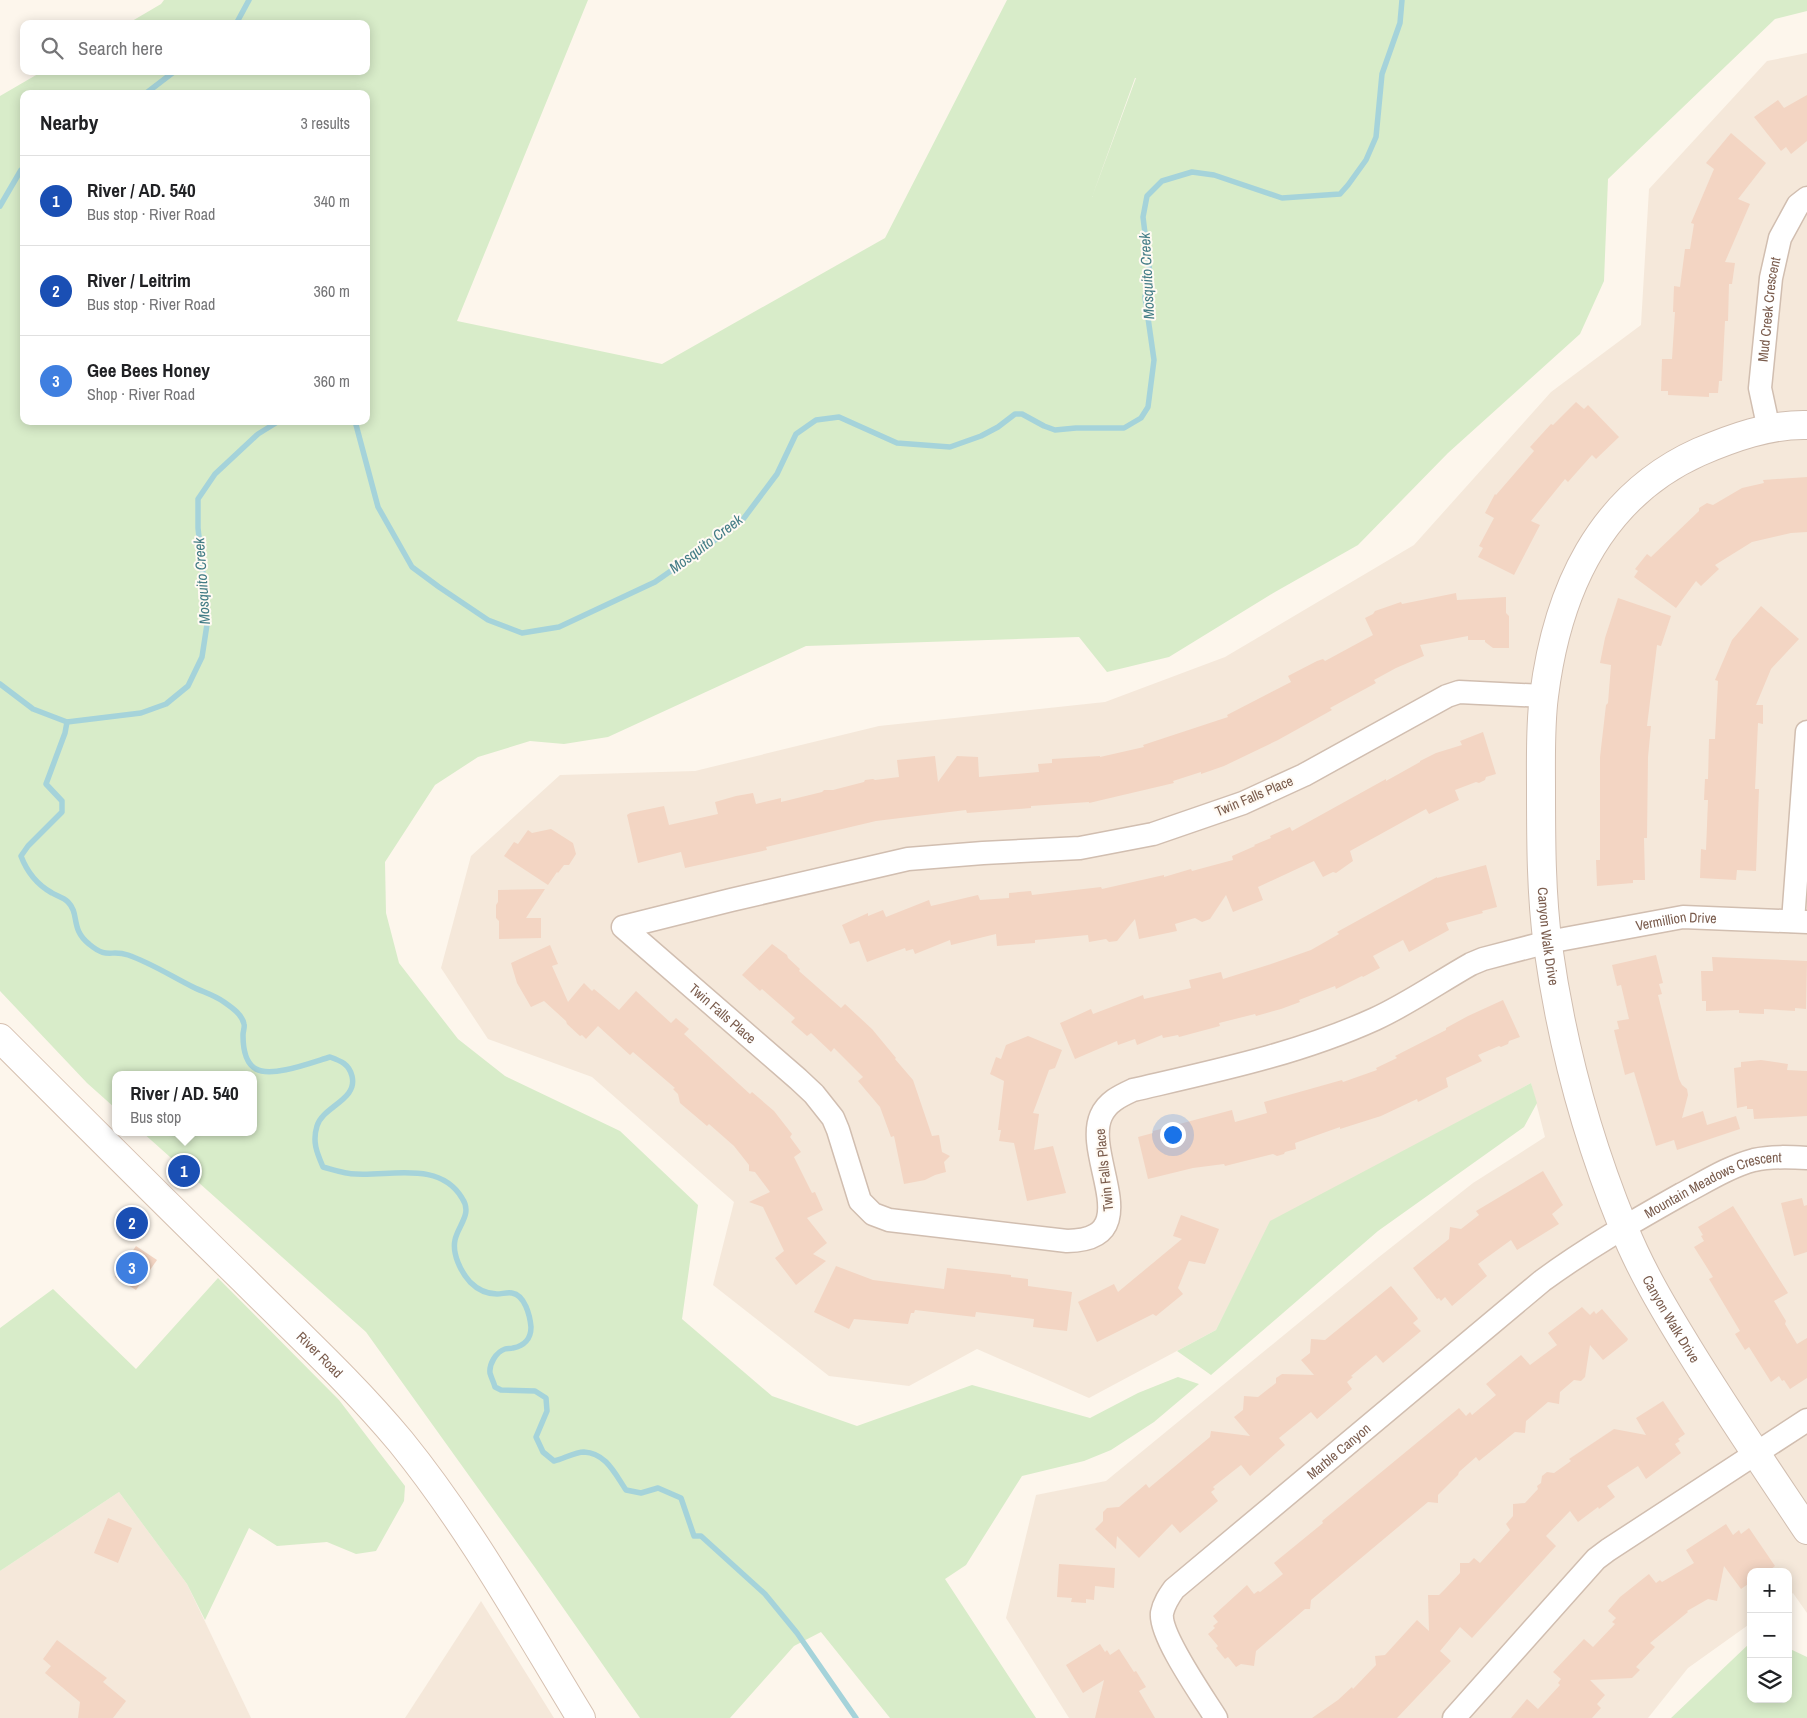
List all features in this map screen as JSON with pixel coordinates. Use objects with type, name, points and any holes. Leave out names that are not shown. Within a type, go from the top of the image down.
[{"type":"street","name":"Mud Creek Crescent","points":[[1770,430],[1760,388],[1771,278],[1780,238],[1798,205],[1807,198]]},
{"type":"street","name":"Canyon Walk Drive","points":[[1807,425],[1798,425],[1732,438],[1682,460],[1660,472],[1619,510],[1590,548],[1567,594],[1559,620],[1544,696],[1541,731],[1541,856],[1548,942],[1557,999],[1585,1112],[1604,1175],[1623,1228],[1646,1276],[1722,1403],[1807,1530]]},
{"type":"street","name":"Twin Falls Place","points":[[1544,696],[1459,692],[1447,696],[1304,775],[1252,799],[1154,834],[1080,848],[908,859],[623,927],[798,1079],[826,1107],[838,1130],[860,1201],[873,1214],[889,1220],[1067,1241],[1088,1239],[1097,1234],[1102,1230],[1110,1216],[1098,1124],[1101,1115],[1108,1105],[1119,1097],[1133,1090],[1283,1054],[1324,1040],[1376,1018],[1471,964],[1483,959],[1548,942]]},
{"type":"street","points":[[1800,922],[1807,732]]},
{"type":"street","name":"Vermillion Drive","points":[[1548,942],[1683,917],[1800,922]]},
{"type":"street","name":"River Road","points":[[0,1038],[332,1366],[373,1409],[402,1444],[456,1517],[581,1718]]},
{"type":"street","name":"Mountain Meadows Crescent","points":[[1623,1228],[1728,1169],[1755,1160],[1784,1157],[1807,1158]]},
{"type":"street","name":"Marble Canyon","points":[[1216,1718],[1175,1650],[1164,1626],[1162,1614],[1164,1606],[1174,1589],[1542,1281],[1595,1244],[1623,1228]]},
{"type":"street","points":[[1454,1718],[1596,1559],[1807,1420]]},
{"type":"shaded area","points":[[1807,53],[1807,1613],[1792,1594],[1792,1568],[1747,1568],[1747,1626],[1688,1668],[1648,1718],[1069,1718],[1006,1618],[1036,1495],[1106,1481],[1379,1257],[1473,1183],[1545,1137],[1531,1083],[1271,1221],[1216,1330],[1089,1398],[977,1349],[909,1386],[829,1376],[713,1285],[734,1202],[592,1077],[488,1039],[441,968],[471,856],[560,775],[695,771],[879,726],[1105,702],[1225,657],[1414,545],[1551,392],[1641,325],[1649,189],[1767,61]]},
{"type":"shaded area","points":[[119,1492],[187,1584],[251,1718],[0,1718],[0,1571]]},
{"type":"shaded area","points":[[481,1601],[554,1718],[405,1718]]},
{"type":"green space","points":[[164,0],[588,0],[457,321],[662,364],[885,238],[1007,0],[1807,0],[1807,11],[1775,19],[1608,179],[1604,281],[1580,334],[1448,453],[1358,545],[1275,592],[1169,657],[1107,672],[1079,637],[806,646],[608,737],[564,744],[530,741],[478,757],[435,785],[385,862],[386,913],[399,963],[458,1039],[505,1076],[620,1131],[698,1205],[682,1319],[772,1396],[857,1426],[972,1385],[1090,1418],[1138,1393],[1178,1377],[1199,1384],[1154,1422],[1111,1450],[1084,1461],[1022,1476],[966,1565],[945,1579],[1036,1718],[890,1718],[821,1632],[794,1646],[730,1718],[640,1718],[366,1332],[146,1136],[257,1136],[257,1071],[112,1071],[112,1105],[87,1083],[0,991],[0,96],[36,75],[370,75],[370,20],[134,20],[161,4]],"holes":[[[1135,78],[1136,78],[1092,197]]]},
{"type":"green space","points":[[1531,1083],[1537,1103],[1524,1127],[1378,1231],[1211,1375],[1177,1351],[1216,1330],[1270,1221]]},
{"type":"green space","points":[[218,1278],[339,1400],[405,1486],[404,1501],[376,1551],[356,1554],[327,1542],[277,1546],[249,1528],[205,1620],[187,1584],[119,1492],[0,1571],[0,1328],[53,1289],[136,1369]]},
{"type":"green space","points":[[1747,1646],[1747,1703],[1792,1703],[1792,1650],[1807,1657],[1807,1718],[1671,1718]]},
{"type":"building","points":[[1807,95],[1807,141],[1791,154],[1786,147],[1781,151],[1754,117],[1778,100],[1784,108]]},
{"type":"building","points":[[1731,133],[1766,163],[1738,199],[1750,204],[1725,262],[1735,263],[1732,284],[1729,284],[1728,321],[1725,321],[1722,381],[1719,381],[1718,393],[1709,393],[1709,397],[1668,395],[1668,391],[1661,391],[1662,359],[1672,359],[1675,312],[1673,312],[1674,286],[1680,287],[1685,249],[1690,249],[1694,224],[1691,223],[1714,169],[1706,163]]},
{"type":"building","points":[[1576,402],[1584,409],[1588,405],[1619,437],[1596,459],[1592,455],[1568,482],[1565,479],[1531,521],[1540,525],[1514,575],[1478,557],[1483,548],[1479,546],[1494,518],[1485,513],[1495,494],[1534,451],[1530,447],[1551,424],[1553,425]]},
{"type":"building","points":[[1807,477],[1807,532],[1791,533],[1752,542],[1715,565],[1719,569],[1701,586],[1696,581],[1676,608],[1634,577],[1638,571],[1635,569],[1647,554],[1651,557],[1699,511],[1699,508],[1707,503],[1713,505],[1742,488],[1764,483],[1763,480]]},
{"type":"building","points":[[1456,593],[1457,600],[1506,597],[1506,613],[1509,616],[1509,648],[1493,648],[1485,640],[1468,640],[1468,636],[1420,645],[1424,656],[1374,680],[1376,683],[1330,708],[1332,710],[1278,740],[1224,766],[1173,781],[1174,783],[1089,803],[1031,806],[1031,808],[967,813],[966,810],[876,821],[766,847],[767,850],[685,868],[681,852],[638,863],[627,815],[630,813],[664,806],[669,825],[718,814],[715,802],[736,796],[753,793],[756,804],[781,798],[781,802],[824,790],[833,790],[864,782],[865,780],[899,777],[897,760],[935,756],[938,782],[957,756],[978,757],[979,777],[1039,772],[1038,764],[1052,763],[1052,759],[1100,757],[1144,747],[1143,745],[1228,717],[1227,715],[1291,682],[1288,676],[1317,661],[1323,659],[1325,661],[1373,635],[1365,618],[1375,611],[1401,602],[1402,604]]},
{"type":"building","points":[[1618,598],[1671,616],[1661,646],[1657,645],[1647,726],[1651,726],[1648,757],[1647,838],[1644,838],[1645,880],[1597,886],[1596,860],[1600,860],[1600,757],[1606,705],[1608,703],[1611,665],[1600,663],[1605,638]]},
{"type":"building","points":[[1761,606],[1799,639],[1771,669],[1756,705],[1763,705],[1763,724],[1758,723],[1755,789],[1759,789],[1756,871],[1737,870],[1736,880],[1700,878],[1701,849],[1706,850],[1708,800],[1704,800],[1705,779],[1708,779],[1709,739],[1715,739],[1718,681],[1715,680],[1732,640]]},
{"type":"building","points":[[1483,732],[1496,774],[1486,777],[1485,780],[1479,783],[1476,782],[1455,790],[1459,800],[1429,814],[1426,809],[1350,851],[1353,861],[1336,873],[1333,872],[1323,877],[1314,861],[1258,887],[1263,900],[1233,912],[1226,895],[1210,919],[1202,922],[1195,918],[1175,924],[1177,931],[1139,939],[1135,919],[1117,941],[1109,942],[1106,939],[1089,942],[1088,935],[1035,940],[1035,943],[997,946],[996,934],[951,945],[950,940],[915,954],[913,949],[906,951],[905,948],[867,962],[859,941],[850,944],[842,925],[868,913],[868,916],[883,910],[886,917],[929,900],[931,906],[978,895],[980,900],[1009,898],[1009,893],[1031,891],[1032,895],[1101,887],[1102,889],[1164,875],[1164,877],[1191,869],[1192,871],[1233,860],[1232,856],[1271,838],[1270,836],[1290,827],[1292,831],[1420,761],[1436,753],[1462,745],[1460,741]]},
{"type":"building","points":[[551,829],[573,843],[576,854],[569,865],[564,865],[548,885],[504,856],[514,842],[518,844],[528,830],[532,833]]},
{"type":"building","points":[[1486,865],[1497,907],[1482,911],[1483,913],[1446,923],[1449,930],[1409,952],[1403,940],[1373,956],[1380,968],[1363,977],[1336,989],[1335,986],[1299,1000],[1300,1002],[1281,1009],[1219,1023],[1220,1026],[1179,1037],[1178,1035],[1163,1038],[1162,1035],[1137,1045],[1135,1039],[1118,1045],[1117,1041],[1075,1059],[1060,1023],[1091,1009],[1093,1014],[1143,995],[1144,999],[1191,988],[1189,980],[1221,972],[1223,979],[1311,950],[1339,934],[1337,932],[1437,877]]},
{"type":"building","points":[[545,889],[526,918],[541,918],[541,938],[499,939],[499,921],[496,918],[498,890]]},
{"type":"building","points":[[772,944],[787,955],[800,969],[799,971],[841,1008],[845,1004],[872,1029],[913,1080],[932,1136],[939,1135],[942,1152],[950,1156],[944,1162],[946,1172],[925,1180],[904,1184],[894,1136],[891,1137],[880,1107],[858,1081],[863,1077],[834,1048],[831,1052],[811,1033],[807,1036],[791,1022],[795,1018],[762,989],[760,991],[742,975]]},
{"type":"building","points":[[550,945],[558,964],[552,966],[568,1002],[584,983],[619,1010],[636,991],[671,1023],[676,1018],[689,1029],[684,1034],[750,1094],[752,1092],[774,1111],[792,1134],[790,1137],[801,1152],[794,1157],[812,1193],[815,1192],[823,1210],[807,1218],[827,1243],[813,1254],[826,1261],[796,1285],[775,1258],[784,1251],[763,1207],[749,1202],[770,1192],[755,1172],[749,1171],[749,1165],[734,1146],[709,1124],[707,1126],[680,1103],[678,1094],[673,1089],[675,1088],[633,1052],[630,1055],[598,1026],[586,1039],[582,1035],[580,1036],[544,1001],[531,1007],[517,983],[511,963]]},
{"type":"building","points":[[1656,955],[1663,983],[1659,984],[1662,994],[1658,995],[1679,1079],[1687,1089],[1688,1095],[1682,1118],[1703,1111],[1707,1125],[1736,1116],[1740,1129],[1677,1150],[1674,1140],[1656,1146],[1634,1072],[1625,1075],[1614,1030],[1619,1029],[1617,1021],[1629,1019],[1621,985],[1617,986],[1612,965]]},
{"type":"building","points":[[1712,957],[1807,961],[1806,1009],[1795,1008],[1795,1011],[1764,1009],[1764,1014],[1739,1013],[1739,1010],[1706,1011],[1706,1001],[1702,1001],[1701,971],[1713,971]]},
{"type":"building","points":[[1503,1000],[1520,1037],[1509,1041],[1508,1044],[1501,1047],[1499,1046],[1478,1055],[1482,1061],[1446,1078],[1448,1087],[1418,1102],[1417,1099],[1381,1116],[1340,1129],[1340,1127],[1295,1143],[1296,1149],[1284,1154],[1277,1156],[1273,1154],[1225,1166],[1224,1164],[1193,1168],[1148,1179],[1138,1137],[1153,1133],[1153,1131],[1232,1110],[1235,1122],[1267,1113],[1264,1102],[1342,1080],[1343,1082],[1377,1070],[1376,1068],[1397,1058],[1395,1056],[1446,1030],[1446,1028],[1468,1016]]},
{"type":"building","points":[[1028,1036],[1062,1050],[1055,1068],[1049,1070],[1033,1113],[1039,1114],[1034,1150],[1053,1146],[1066,1193],[1027,1201],[1014,1143],[999,1141],[1001,1130],[998,1130],[1004,1081],[990,1074],[996,1057],[1001,1059],[1006,1045]]},
{"type":"building","points":[[1761,1060],[1788,1064],[1787,1070],[1807,1071],[1807,1116],[1754,1119],[1753,1109],[1747,1109],[1747,1106],[1737,1108],[1734,1068],[1741,1067],[1741,1062]]},
{"type":"building","points":[[1543,1171],[1563,1205],[1552,1214],[1559,1224],[1517,1250],[1511,1240],[1478,1264],[1487,1276],[1452,1306],[1445,1297],[1441,1301],[1439,1298],[1437,1299],[1413,1268],[1449,1239],[1450,1227],[1461,1229],[1479,1215],[1476,1211]]},
{"type":"building","points":[[1802,1198],[1804,1206],[1807,1205],[1807,1252],[1794,1256],[1781,1203]]},
{"type":"building","points":[[1733,1206],[1788,1293],[1774,1301],[1786,1321],[1785,1324],[1797,1344],[1807,1338],[1807,1378],[1790,1389],[1779,1376],[1771,1382],[1749,1347],[1745,1350],[1735,1334],[1740,1331],[1709,1279],[1713,1277],[1694,1247],[1704,1241],[1698,1227]]},
{"type":"building","points":[[1181,1215],[1219,1229],[1205,1264],[1189,1261],[1178,1288],[1183,1294],[1156,1316],[1153,1314],[1097,1342],[1078,1302],[1114,1284],[1118,1292],[1182,1239],[1173,1236]]},
{"type":"building","points":[[136,1246],[157,1260],[136,1290],[115,1277]]},
{"type":"building","points":[[836,1266],[873,1280],[944,1289],[947,1268],[1011,1275],[1011,1277],[1028,1279],[1028,1286],[1072,1292],[1067,1331],[1033,1327],[1034,1319],[976,1312],[975,1317],[915,1310],[914,1313],[911,1313],[908,1324],[854,1319],[849,1329],[814,1312]]},
{"type":"building","points":[[1391,1286],[1417,1317],[1418,1319],[1413,1323],[1421,1331],[1383,1363],[1376,1355],[1351,1376],[1353,1377],[1347,1382],[1352,1389],[1317,1419],[1311,1412],[1279,1438],[1285,1445],[1250,1476],[1241,1465],[1213,1487],[1215,1489],[1211,1492],[1218,1501],[1180,1533],[1172,1524],[1139,1558],[1117,1536],[1116,1549],[1095,1529],[1103,1521],[1103,1512],[1107,1508],[1119,1507],[1146,1484],[1149,1488],[1210,1437],[1211,1431],[1250,1436],[1234,1417],[1243,1410],[1244,1396],[1258,1397],[1276,1383],[1276,1378],[1282,1374],[1314,1375],[1301,1360],[1310,1353],[1311,1339],[1325,1340]]},
{"type":"building","points":[[1582,1307],[1590,1315],[1594,1311],[1596,1314],[1602,1309],[1628,1339],[1627,1341],[1603,1360],[1590,1345],[1585,1377],[1581,1381],[1574,1380],[1560,1392],[1559,1404],[1548,1402],[1526,1421],[1525,1433],[1515,1432],[1479,1461],[1476,1457],[1438,1495],[1438,1503],[1428,1502],[1311,1600],[1310,1609],[1305,1609],[1256,1651],[1254,1666],[1241,1664],[1236,1667],[1228,1657],[1225,1659],[1216,1648],[1218,1646],[1208,1634],[1215,1628],[1213,1626],[1218,1622],[1213,1616],[1247,1585],[1254,1594],[1258,1591],[1260,1592],[1283,1574],[1274,1563],[1459,1408],[1466,1416],[1470,1412],[1472,1415],[1496,1395],[1486,1384],[1521,1355],[1530,1365],[1557,1345],[1548,1333]]},
{"type":"building","points":[[1663,1401],[1685,1434],[1675,1444],[1681,1453],[1646,1479],[1638,1466],[1607,1486],[1615,1497],[1578,1522],[1570,1511],[1546,1536],[1556,1546],[1472,1638],[1460,1627],[1440,1651],[1451,1661],[1397,1718],[1312,1718],[1338,1700],[1352,1687],[1353,1689],[1376,1665],[1375,1656],[1385,1655],[1417,1620],[1429,1631],[1428,1595],[1439,1595],[1446,1588],[1460,1573],[1460,1563],[1469,1563],[1474,1558],[1480,1563],[1510,1530],[1506,1524],[1513,1516],[1513,1504],[1525,1503],[1538,1489],[1537,1486],[1541,1483],[1542,1476],[1547,1472],[1554,1473],[1571,1461],[1569,1459],[1614,1429],[1646,1435],[1636,1418]]},
{"type":"building","points":[[108,1518],[132,1528],[118,1563],[94,1553]]},
{"type":"building","points":[[1726,1524],[1733,1535],[1739,1530],[1741,1534],[1749,1528],[1775,1566],[1772,1568],[1747,1568],[1747,1585],[1741,1589],[1724,1566],[1717,1601],[1708,1599],[1687,1611],[1650,1643],[1655,1647],[1636,1667],[1640,1670],[1632,1678],[1590,1680],[1605,1695],[1597,1704],[1601,1708],[1592,1718],[1511,1718],[1527,1699],[1538,1709],[1560,1685],[1558,1683],[1561,1679],[1553,1672],[1584,1639],[1593,1647],[1615,1624],[1612,1622],[1616,1618],[1608,1611],[1620,1597],[1649,1574],[1656,1583],[1660,1580],[1662,1582],[1694,1563],[1686,1550]]},
{"type":"building","points":[[1059,1564],[1115,1568],[1114,1588],[1095,1586],[1094,1600],[1086,1599],[1086,1603],[1071,1602],[1072,1598],[1057,1597]]},
{"type":"building","points":[[57,1640],[107,1678],[103,1682],[126,1701],[113,1718],[78,1718],[80,1702],[45,1673],[51,1666],[43,1659]]},
{"type":"building","points":[[1100,1644],[1105,1652],[1107,1650],[1110,1655],[1119,1649],[1134,1672],[1136,1671],[1146,1687],[1139,1691],[1155,1718],[1095,1718],[1104,1680],[1083,1693],[1066,1665]]},
{"type":"waterway","points":[[238,20],[249,0]]},
{"type":"waterway","name":"Mosquito Creek","points":[[356,425],[378,507],[412,567],[488,620],[522,633],[559,627],[655,582],[741,522],[777,474],[796,434],[816,420],[839,417],[897,443],[950,447],[981,436],[998,427],[1015,414],[1022,414],[1055,430],[1124,428],[1141,418],[1148,407],[1154,360],[1145,297],[1150,274],[1143,217],[1147,196],[1162,181],[1192,172],[1214,175],[1282,198],[1340,194],[1366,160],[1376,137],[1382,74],[1400,23],[1402,0]]},
{"type":"waterway","points":[[150,90],[170,75]]},
{"type":"waterway","points":[[0,206],[20,172]]},
{"type":"waterway","name":"Mosquito Creek","points":[[0,684],[33,709],[67,722],[141,713],[166,704],[188,686],[202,657],[208,618],[198,528],[198,499],[215,474],[258,434],[273,425]]},
{"type":"waterway","points":[[67,722],[65,733],[46,784],[62,801],[62,812],[28,846],[21,856],[33,877],[41,886],[68,902],[74,912],[79,933],[95,949],[105,953],[122,953],[136,958],[216,997],[239,1014],[244,1026],[245,1054],[249,1063],[256,1069],[272,1072],[330,1057],[347,1066],[352,1076],[350,1091],[320,1119],[317,1126],[316,1147],[323,1167],[352,1174],[414,1173],[428,1175],[441,1179],[453,1186],[462,1198],[466,1209],[454,1245],[456,1257],[463,1273],[470,1282],[482,1291],[493,1294],[510,1293],[517,1295],[528,1312],[531,1327],[528,1338],[520,1346],[505,1349],[499,1353],[492,1362],[490,1373],[495,1387],[501,1390],[535,1391],[546,1398],[547,1411],[536,1437],[543,1452],[554,1461],[580,1452],[592,1453],[609,1465],[626,1490],[641,1493],[658,1488],[681,1498],[694,1536],[701,1536],[765,1594],[797,1633],[856,1718]]},
{"type":"place","name":"River / AD. 540","points":[[184,1171]]},
{"type":"place","name":"River / Leitrim","points":[[132,1223]]},
{"type":"place","name":"Gee Bees Honey","points":[[132,1268]]}]
